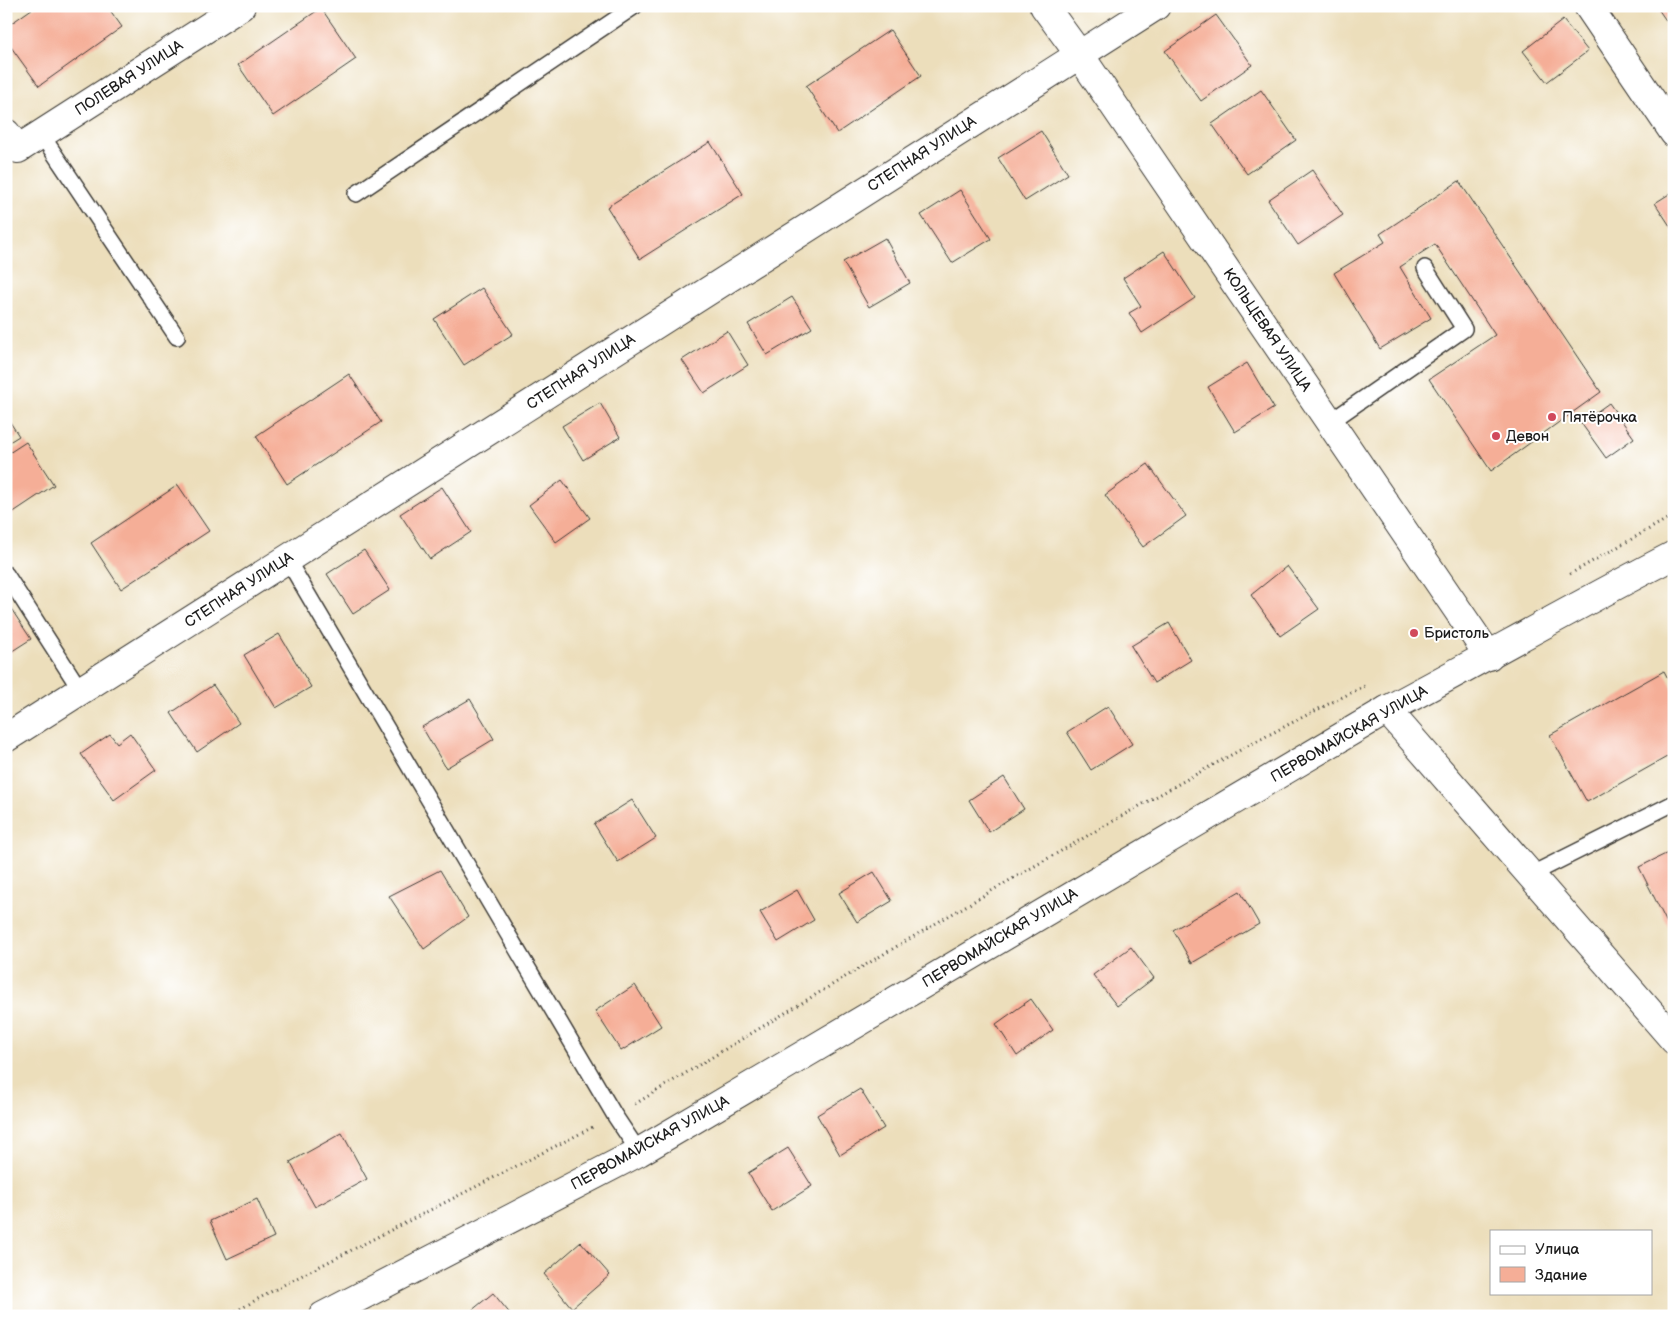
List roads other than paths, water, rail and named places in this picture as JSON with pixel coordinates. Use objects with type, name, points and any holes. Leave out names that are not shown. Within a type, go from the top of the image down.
[{"type":"street","name":"ПОЛЕВАЯ УЛИЦА","points":[[12,141],[41,134],[241,6]]},
{"type":"street","name":"КОЛЬЦЕВАЯ УЛИЦА","points":[[1044,6],[1079,54],[1489,656]]},
{"type":"street","name":"СТЕПНАЯ УЛИЦА","points":[[6,738],[1156,6]]},
{"type":"street","points":[[1588,6],[1674,133]]},
{"type":"street","name":"ПЕРВОМАЙСКАЯ УЛИЦА","points":[[323,1316],[638,1152],[1387,710],[1674,555]]},
{"type":"street","points":[[1387,710],[1674,1040]]},
{"type":"lane","points":[[356,194],[635,6]]},
{"type":"lane","points":[[41,134],[177,337]]},
{"type":"lane","points":[[1330,422],[1464,329],[1425,268]]},
{"type":"lane","points":[[287,559],[638,1152]]},
{"type":"lane","points":[[6,574],[81,691]]},
{"type":"lane","points":[[1530,875],[1674,803]]},
{"type":"place","name":"Пятёрочка","points":[[1552,417]]},
{"type":"place","name":"Девон","points":[[1496,436]]},
{"type":"place","name":"Бристоль","points":[[1414,633]]}]
